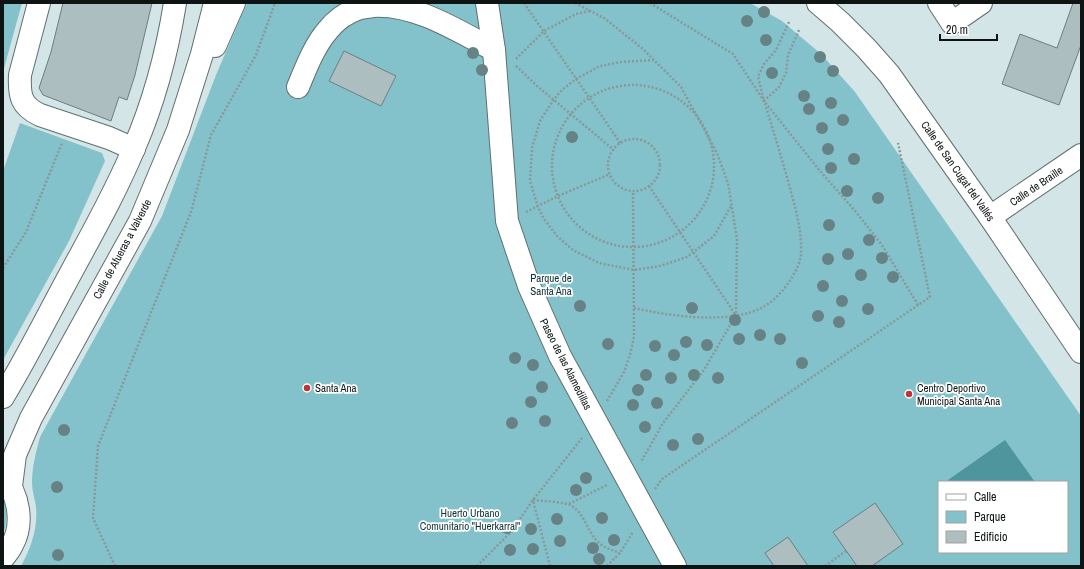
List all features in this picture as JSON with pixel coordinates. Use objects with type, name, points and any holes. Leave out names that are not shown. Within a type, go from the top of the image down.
[{"type":"street","points":[[39,3],[20,75],[19,87],[25,105],[40,115],[109,138],[134,149]]},
{"type":"street","points":[[3,397],[95,228],[134,149],[145,121],[158,79],[169,36],[175,3]]},
{"type":"street","name":"Calle de Afueras a Valverde","points":[[7,482],[15,455],[31,418],[140,221],[178,130],[202,54],[215,3]]},
{"type":"street","points":[[178,130],[234,3]]},
{"type":"street","name":"Paseo de las Alamedillas","points":[[487,3],[494,50],[507,221],[529,286],[560,356],[601,412],[625,476],[675,566]]},
{"type":"street","name":"Calle de San Cugat del Vallés","points":[[818,3],[840,22],[889,74],[990,217],[1081,352]]},
{"type":"street","points":[[938,3],[952,23],[981,3]]},
{"type":"street","points":[[298,87],[316,47],[327,31],[340,18],[361,7],[384,6],[413,11],[450,27],[494,50]]},
{"type":"street","name":"Calle de Braille","points":[[990,217],[1081,155]]},
{"type":"street","points":[[1051,308],[1066,319],[1081,325]]},
{"type":"street","points":[[3,558],[13,544],[18,528],[19,512],[16,498],[7,482]]},
{"type":"path","points":[[115,566],[93,518],[98,446],[191,212],[211,135],[256,55],[275,3]]},
{"type":"path","points":[[524,3],[621,144]]},
{"type":"path","points":[[569,504],[625,476],[642,462],[663,423],[704,370],[736,315],[737,239],[728,183],[720,160],[703,125],[681,87],[654,60],[604,18],[575,3]]},
{"type":"path","points":[[650,3],[733,54],[764,102],[882,245],[918,305]]},
{"type":"path","points":[[591,11],[576,14],[544,31],[513,62],[537,86],[614,150]]},
{"type":"path","points":[[634,308],[656,313],[687,317],[736,315],[763,307],[786,286],[798,268],[801,250],[796,213],[785,169],[764,102],[758,77],[764,64],[776,50],[789,22]]},
{"type":"path","points":[[764,102],[779,87],[786,73],[788,55],[799,30]]},
{"type":"path","points":[[654,60],[621,62],[600,66],[576,79],[563,89],[554,99],[540,121],[532,148],[530,181],[538,207],[544,219],[557,236],[573,250],[599,263],[634,270],[660,266],[687,257],[714,236],[732,206]]},
{"type":"path","points":[[640,84],[664,92],[686,106],[703,125],[712,147],[715,171],[710,195],[698,215],[680,232],[655,244],[633,248],[609,244],[588,234],[571,218],[558,196],[554,176],[554,154],[559,132],[571,113],[581,103],[612,86],[640,84]]},
{"type":"path","points":[[3,268],[26,232],[64,138]]},
{"type":"path","points":[[628,140],[644,141],[656,151],[659,158],[659,174],[650,186],[642,190],[626,190],[619,186],[610,174],[610,158],[614,150],[621,144],[628,140]]},
{"type":"path","points":[[608,566],[620,553],[643,516],[643,508],[662,479],[930,298],[898,143]]},
{"type":"path","points":[[507,221],[558,196],[610,174]]},
{"type":"path","points":[[650,186],[736,315]]},
{"type":"path","points":[[477,566],[511,532],[533,500],[601,412],[624,372],[634,337],[633,191]]},
{"type":"path","points":[[533,500],[569,504],[582,514],[592,534],[598,542],[608,549],[620,553]]},
{"type":"path","points":[[533,500],[550,566]]},
{"type":"path","points":[[825,566],[846,551]]},
{"type":"green space","points":[[3,3],[22,3],[3,72]]},
{"type":"green space","name":"Parque de Santa Ana","points":[[247,3],[750,3],[782,21],[821,54],[855,92],[1081,416],[1081,566],[21,566],[31,545],[35,530],[36,507],[32,489],[32,477],[34,460],[40,437],[162,216],[216,75]]},
{"type":"green space","points":[[20,123],[102,153],[105,161],[69,241],[3,360],[3,171]]},
{"type":"green space","points":[[3,497],[6,525],[3,534]]},
{"type":"shaded area","points":[[1005,440],[1034,481],[948,481]]},
{"type":"building","points":[[63,3],[152,3],[135,75],[127,100],[119,97],[111,121],[43,95],[39,88],[51,52]]},
{"type":"building","points":[[1073,3],[1081,3],[1081,45],[1059,105],[1002,84],[1020,34],[1057,48]]},
{"type":"building","points":[[344,51],[396,76],[381,106],[329,81]]},
{"type":"building","points":[[875,503],[903,544],[872,566],[857,566],[833,532]]},
{"type":"building","points":[[788,537],[808,566],[774,566],[765,553]]},
{"type":"place","name":"Santa Ana","points":[[307,388]]},
{"type":"place","name":"Centro Deportivo Municipal Santa Ana","points":[[909,394]]},
{"type":"park label","name":"Huerto Urbano Comunitario \"Huerkarral\"","points":[[470,519]]}]
